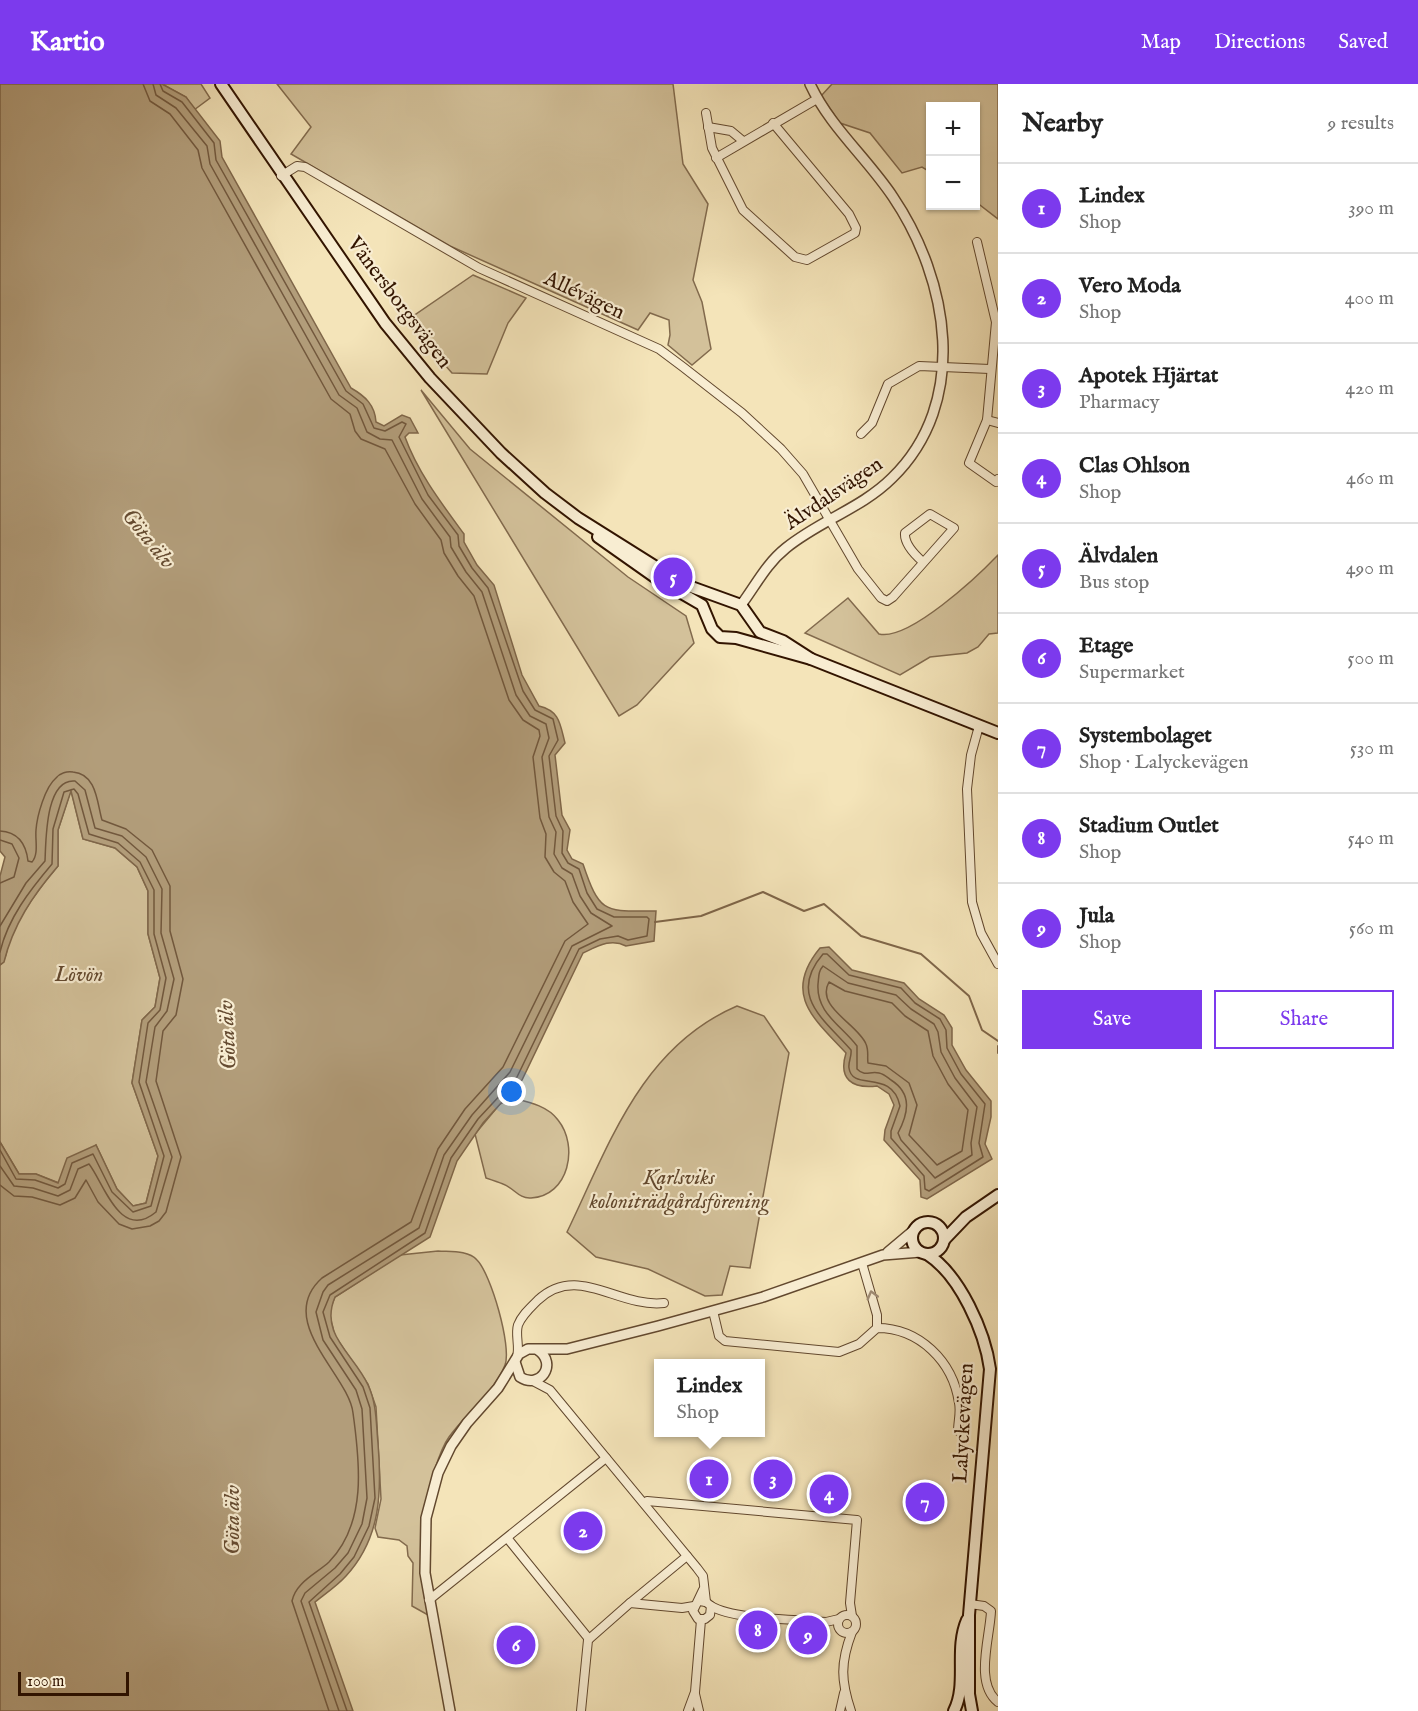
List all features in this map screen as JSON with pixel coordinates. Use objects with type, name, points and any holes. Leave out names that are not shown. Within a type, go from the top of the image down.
[{"type":"main road","name":"Vänersborgsvägen","points":[[220,84],[281,176],[385,323],[430,378],[501,453],[546,493],[639,567],[702,605],[713,631],[720,637],[736,638],[811,659],[998,733]]},
{"type":"main road","name":"Vänersborgsvägen","points":[[578,518],[683,584],[741,604],[749,619],[760,632],[783,641],[811,659]]},
{"type":"main road","points":[[710,622],[714,608],[727,601]]},
{"type":"main road","points":[[736,638],[746,631],[749,619]]},
{"type":"main road","points":[[966,1217],[935,1223],[921,1223],[913,1231],[913,1243],[924,1253],[936,1252],[966,1217],[998,1195]]},
{"type":"main road","points":[[935,1223],[942,1229],[944,1242]]},
{"type":"main road","name":"Lalyckevägen","points":[[944,1242],[952,1278]]},
{"type":"main road","name":"Lalyckevägen","points":[[924,1253],[939,1262],[952,1278],[983,1336],[990,1370],[970,1609]]},
{"type":"main road","points":[[954,1711],[959,1699],[962,1635],[970,1609]]},
{"type":"main road","points":[[970,1609],[969,1694],[972,1711]]},
{"type":"main road","points":[[949,1711],[960,1662]]},
{"type":"street","name":"Älvdalsvägen","points":[[741,604],[766,566],[794,543],[875,493],[903,466],[928,425],[943,366],[942,318],[933,282],[921,249],[893,197],[817,99],[810,84]]},
{"type":"street","points":[[716,158],[817,99]]},
{"type":"street","points":[[706,113],[716,158],[743,210],[799,259],[807,260],[855,234],[856,228],[849,214],[773,123]]},
{"type":"street","points":[[708,127],[731,130],[743,141]]},
{"type":"street","name":"Allévägen","points":[[281,176],[297,166],[305,167],[479,268],[658,349],[742,413],[781,449],[803,474],[829,520]]},
{"type":"street","points":[[977,242],[997,322],[990,369],[987,420],[969,463],[996,482],[998,478]]},
{"type":"street","points":[[861,434],[872,423],[892,380],[919,366],[990,369]]},
{"type":"street","points":[[987,420],[998,423]]},
{"type":"street","points":[[829,520],[858,569],[886,601],[893,597],[954,528],[930,514],[905,533],[904,539],[915,556],[923,562]]},
{"type":"street","points":[[979,726],[971,755],[968,789],[972,902],[981,933],[998,964]]},
{"type":"street","points":[[450,1711],[424,1573],[425,1532],[438,1473],[466,1423],[498,1388],[516,1359],[534,1350],[567,1349],[713,1311],[862,1263],[883,1255],[913,1231]]},
{"type":"street","points":[[883,1255],[924,1253]]},
{"type":"street","points":[[713,1311],[720,1336],[725,1341],[839,1352],[859,1344],[877,1328],[877,1315],[862,1263]]},
{"type":"street","points":[[523,1379],[516,1372],[520,1343],[517,1329],[522,1318],[556,1286],[579,1284],[634,1302],[664,1303]]},
{"type":"street","points":[[877,1328],[908,1332],[925,1342],[942,1362],[957,1392],[960,1406],[958,1431]]},
{"type":"street","points":[[520,1343],[545,1357],[550,1390]]},
{"type":"street","points":[[533,1381],[567,1349]]},
{"type":"street","points":[[498,1388],[523,1379],[533,1381],[550,1390],[703,1576],[704,1588],[700,1606],[705,1618],[695,1692],[688,1711]]},
{"type":"street","points":[[429,1600],[606,1458]]},
{"type":"street","points":[[644,1503],[647,1501],[857,1520],[850,1603],[841,1630],[845,1651]]},
{"type":"street","points":[[507,1539],[589,1639]]},
{"type":"street","points":[[581,1711],[589,1639],[687,1556]]},
{"type":"street","points":[[630,1603],[682,1608],[700,1606],[722,1612],[826,1622],[845,1617],[857,1624],[845,1651],[842,1678],[851,1711]]},
{"type":"street","points":[[700,1606],[705,1618]]},
{"type":"street","points":[[970,1609],[984,1606],[990,1611],[985,1681],[990,1693],[998,1702]]},
{"type":"street","points":[[705,1618],[722,1612]]},
{"type":"street","points":[[826,1622],[841,1630],[852,1632]]},
{"type":"street","points":[[840,1711],[844,1691]]},
{"type":"street","points":[[695,1692],[699,1711]]},
{"type":"green space","points":[[162,84],[201,84],[210,98],[194,110],[186,97]]},
{"type":"green space","points":[[277,84],[673,84],[683,164],[708,204],[693,280],[702,302],[711,349],[692,365],[668,345],[669,320],[650,313],[638,330],[450,246],[291,154],[311,127]]},
{"type":"green space","points":[[832,84],[998,84],[998,219],[980,205],[980,102],[926,102],[926,170],[922,167],[902,173],[870,133],[840,123],[821,96]]},
{"type":"green space","points":[[473,275],[526,298],[508,323],[487,374],[452,373],[406,321]]},
{"type":"green space","points":[[421,390],[470,449],[628,577],[686,616],[694,643],[637,705],[619,716]]},
{"type":"green space","points":[[998,555],[998,633],[989,634],[978,647],[967,653],[930,657],[900,675],[805,633],[848,598],[879,634],[907,628],[942,605]]},
{"type":"green space","name":"Lövön","points":[[71,790],[83,839],[115,848],[137,867],[148,891],[148,934],[160,978],[155,1007],[142,1020],[132,1083],[158,1156],[146,1203],[133,1206],[117,1189],[96,1145],[59,1183],[36,1174],[19,1174],[0,1142],[0,965],[5,958],[16,925],[33,898],[58,866],[58,830]]},
{"type":"green space","name":"Karlsviks koloniträdgårdsförening","points":[[737,1006],[764,1016],[789,1053],[750,1268],[730,1266],[722,1295],[705,1296],[648,1269],[596,1257],[567,1232],[614,1133],[652,1073],[676,1046],[704,1024]]},
{"type":"green space","points":[[513,1098],[538,1105],[554,1115],[568,1143],[567,1168],[562,1179],[554,1189],[544,1195],[523,1197],[507,1186],[486,1178],[475,1134],[500,1104]]},
{"type":"green space","points":[[438,1251],[469,1255],[483,1268],[499,1311],[506,1343],[506,1356],[505,1365],[494,1385],[446,1441],[433,1475],[424,1510],[421,1545],[422,1580],[428,1615],[412,1606],[413,1563],[408,1556],[407,1546],[399,1540],[378,1537],[375,1528],[381,1499],[376,1407],[368,1384],[335,1336],[329,1312],[335,1297],[400,1255]]},
{"type":"water","name":"Göta älv","points":[[0,84],[162,84],[186,97],[220,141],[222,157],[351,388],[368,402],[374,411],[376,422],[384,426],[402,415],[410,418],[418,433],[409,433],[405,437],[410,450],[431,488],[464,534],[464,542],[477,565],[494,585],[522,675],[539,706],[551,711],[560,724],[565,743],[555,755],[562,815],[570,830],[567,850],[572,859],[583,864],[594,893],[607,907],[625,911],[656,911],[654,941],[626,946],[610,943],[583,953],[522,1080],[483,1123],[457,1161],[430,1237],[335,1297],[331,1310],[331,1322],[335,1333],[340,1344],[362,1374],[373,1399],[380,1479],[377,1514],[366,1546],[346,1576],[315,1602],[353,1711],[0,1711],[0,1142],[19,1174],[36,1174],[58,1183],[67,1158],[96,1145],[117,1189],[133,1206],[146,1203],[158,1156],[132,1083],[142,1020],[155,1007],[160,978],[148,934],[148,891],[137,867],[115,848],[83,839],[71,791],[58,830],[58,866],[25,911],[13,935],[4,962],[0,965],[0,876],[5,857],[0,851]]},
{"type":"water","points":[[829,947],[852,970],[904,983],[919,999],[944,1015],[952,1028],[952,1045],[966,1070],[991,1101],[991,1117],[985,1144],[992,1159],[927,1199],[921,1197],[920,1180],[884,1140],[894,1105],[889,1094],[877,1086],[860,1086],[849,1080],[844,1070],[846,1053],[823,1029],[807,1005],[803,992],[809,964],[820,948]]},
{"type":"waterway","points":[[655,922],[701,916],[763,892],[804,911],[824,904],[861,936],[921,954],[969,996],[982,1030],[998,1041]]},
{"type":"waterway","points":[[998,1046],[998,1053]]},
{"type":"place","name":"Älvdalen","points":[[673,577]]},
{"type":"place","name":"Lindex","points":[[709,1479]]},
{"type":"place","name":"Apotek Hjärtat","points":[[773,1479]]},
{"type":"place","name":"Clas Ohlson","points":[[829,1494]]},
{"type":"place","name":"Systembolaget","points":[[925,1502]]},
{"type":"place","name":"Vero Moda","points":[[583,1531]]},
{"type":"place","name":"Stadium Outlet","points":[[758,1630]]},
{"type":"place","name":"Jula","points":[[808,1635]]},
{"type":"place","name":"Etage","points":[[516,1645]]}]
